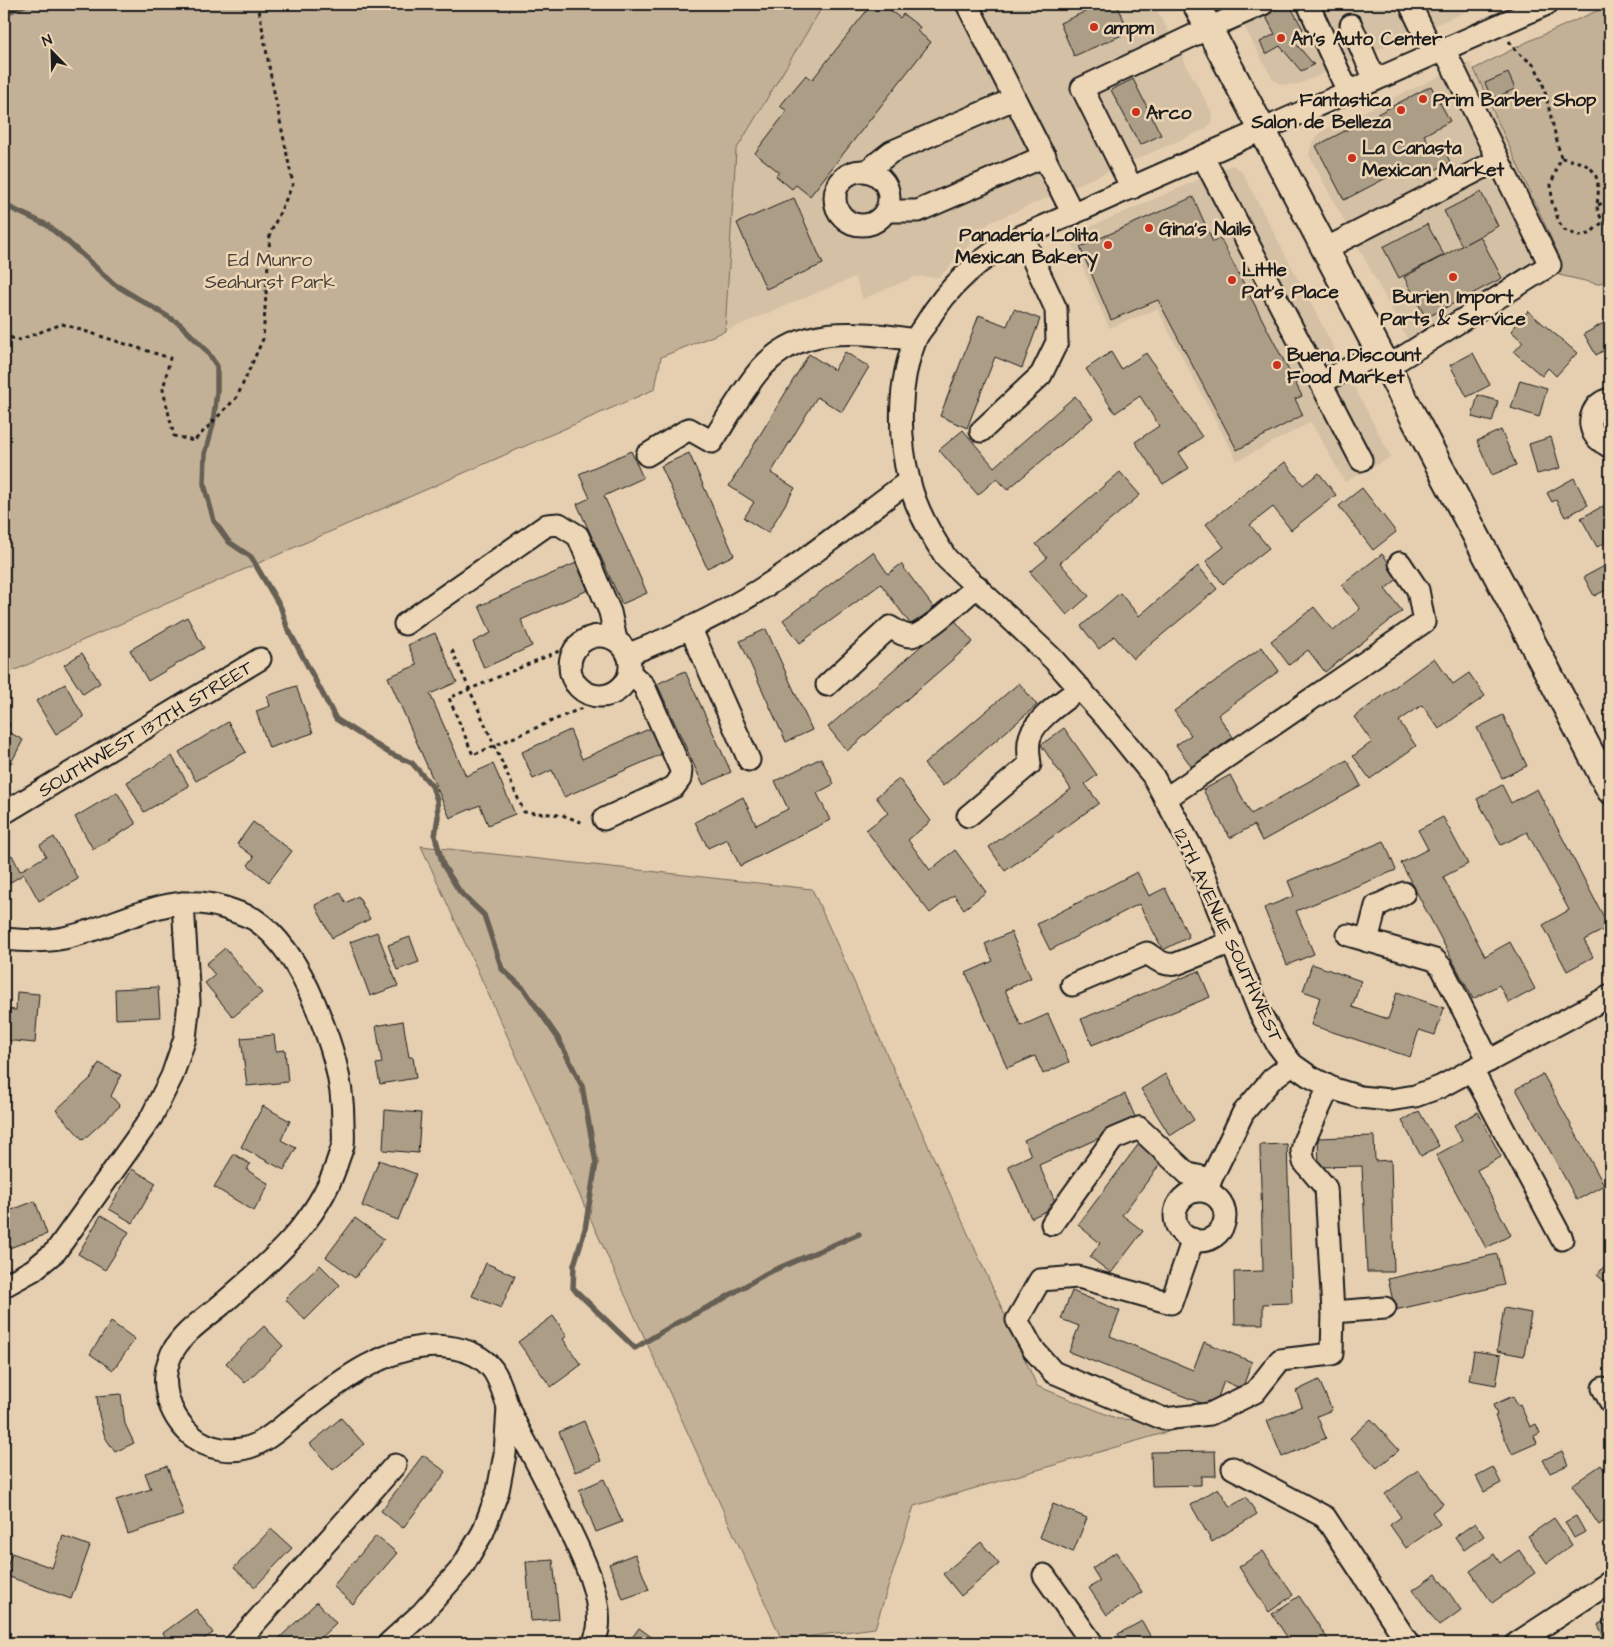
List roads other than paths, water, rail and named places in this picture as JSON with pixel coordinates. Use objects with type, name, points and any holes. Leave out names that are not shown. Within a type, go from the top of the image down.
[{"type":"main road","points":[[1196,4],[1610,790]]},
{"type":"street","points":[[967,4],[1073,214]]},
{"type":"street","points":[[1132,188],[1082,88],[1263,4]]},
{"type":"street","points":[[1308,4],[1348,92]]},
{"type":"street","points":[[1322,382],[1383,360],[1550,264],[1498,160],[1439,52],[1410,4]]},
{"type":"street","name":"12TH AVENUE SOUTHWEST","points":[[1547,4],[1022,236],[985,258],[960,279],[937,304],[915,340],[906,374],[902,404],[902,438],[909,481],[933,539],[947,558],[1053,659],[1106,718],[1152,776],[1198,859],[1260,1013],[1277,1044],[1292,1064],[1329,1087],[1360,1097],[1390,1100],[1415,1096],[1440,1088],[1610,996]]},
{"type":"street","points":[[1351,25],[1375,80]]},
{"type":"street","points":[[867,171],[891,152],[1014,99]]},
{"type":"street","points":[[886,211],[918,211],[1045,156]]},
{"type":"street","points":[[1202,157],[1362,460]]},
{"type":"street","points":[[1325,249],[1498,160]]},
{"type":"street","points":[[867,171],[882,179],[889,194],[889,203],[886,211],[874,223],[857,225],[848,222],[842,217],[834,202],[834,193],[837,185],[850,173],[867,171]]},
{"type":"street","points":[[982,431],[1041,375],[1057,342],[1056,310],[1022,236]]},
{"type":"street","points":[[647,455],[689,429],[712,442],[758,372],[773,357],[803,339],[831,334],[854,333],[915,340]]},
{"type":"street","points":[[1610,399],[1596,407],[1592,415],[1591,424],[1595,436],[1610,447]]},
{"type":"street","points":[[625,656],[690,628],[742,601],[786,573],[909,481]]},
{"type":"street","points":[[405,624],[546,526],[559,524],[578,536],[610,612],[625,656],[644,686],[681,770],[680,778],[674,787],[604,819]]},
{"type":"street","points":[[1165,799],[1424,622],[1418,590],[1400,563]]},
{"type":"street","points":[[827,685],[890,627],[903,635],[914,637],[925,630],[976,586]]},
{"type":"street","points":[[690,628],[749,760]]},
{"type":"street","name":"SOUTHWEST 137TH STREET","points":[[4,813],[260,659]]},
{"type":"street","points":[[968,816],[1030,764],[1029,742],[1036,724],[1080,688]]},
{"type":"street","points":[[1404,893],[1376,906],[1357,938],[1435,960],[1442,968],[1481,1066],[1562,1239]]},
{"type":"street","points":[[4,939],[33,941],[61,939],[166,905],[196,902],[223,907],[253,919],[274,937],[292,959],[308,986],[328,1035],[343,1098],[342,1145],[332,1176],[314,1211],[291,1240],[260,1270],[191,1330],[174,1349],[168,1366],[165,1385],[174,1416],[198,1441],[216,1448],[236,1450],[255,1445],[273,1434],[318,1398],[357,1371],[398,1353],[430,1346],[465,1350],[481,1359],[492,1369],[502,1387],[508,1408],[546,1479],[590,1578],[597,1605],[598,1628],[594,1643]]},
{"type":"street","points":[[4,1286],[33,1270],[56,1251],[151,1118],[172,1076],[185,1038],[189,1002],[183,903]]},
{"type":"street","points":[[1072,985],[1147,953],[1168,966],[1232,942]]},
{"type":"street","points":[[1052,1224],[1114,1139],[1139,1128],[1188,1174],[1209,1185],[1221,1202],[1225,1219],[1217,1234],[1210,1239],[1193,1240],[1185,1236],[1176,1222],[1178,1205],[1190,1193],[1199,1191],[1209,1185],[1243,1113],[1272,1079],[1292,1064]]},
{"type":"street","points":[[1193,1240],[1171,1303],[1078,1277],[1040,1280],[1018,1320],[1033,1349],[1053,1372],[1164,1419],[1210,1414],[1255,1392],[1280,1360],[1332,1354],[1333,1312],[1326,1188],[1304,1162],[1302,1151],[1304,1141],[1329,1087]]},
{"type":"street","points":[[1333,1312],[1385,1308]]},
{"type":"street","points":[[389,1643],[422,1613],[461,1569],[483,1532],[498,1491],[505,1454],[508,1408]]},
{"type":"street","points":[[237,1643],[395,1465]]},
{"type":"street","points":[[1233,1468],[1325,1517],[1408,1643]]},
{"type":"street","points":[[1044,1574],[1092,1643]]},
{"type":"street","points":[[1516,1643],[1610,1582]]},
{"type":"waterway","points":[[4,14],[27,4]]},
{"type":"waterway","points":[[4,205],[47,225],[114,284],[180,324],[206,350],[217,366],[217,392],[213,424],[205,454],[204,484],[214,521],[229,542],[251,557],[281,608],[287,627],[336,719],[389,753],[412,763],[432,786],[437,800],[438,817],[435,836],[443,865],[460,892],[484,915],[502,969],[524,989],[558,1038],[582,1086],[596,1163],[585,1229],[574,1265],[573,1288],[635,1348],[767,1273],[859,1234]]},
{"type":"place","name":"ampm","points":[[1094,27]]},
{"type":"place","name":"An's Auto Center","points":[[1281,38]]},
{"type":"place","name":"Prim Barber Shop","points":[[1423,99]]},
{"type":"place","name":"Fantastica Salon de Belleza","points":[[1401,110]]},
{"type":"place","name":"Arco","points":[[1136,112]]},
{"type":"place","name":"La Canasta Mexican Market","points":[[1352,158]]},
{"type":"place","name":"Gina's Nails","points":[[1149,228]]},
{"type":"place","name":"Panadería Lolita Mexican Bakery","points":[[1108,245]]},
{"type":"place","name":"Burien Import Parts & Service","points":[[1453,277]]},
{"type":"place","name":"Little Pat's Place","points":[[1232,280]]},
{"type":"place","name":"Buena Discount Food Market","points":[[1277,365]]},
{"type":"park label","name":"Ed Munro Seahurst Park","points":[[270,270]]}]
